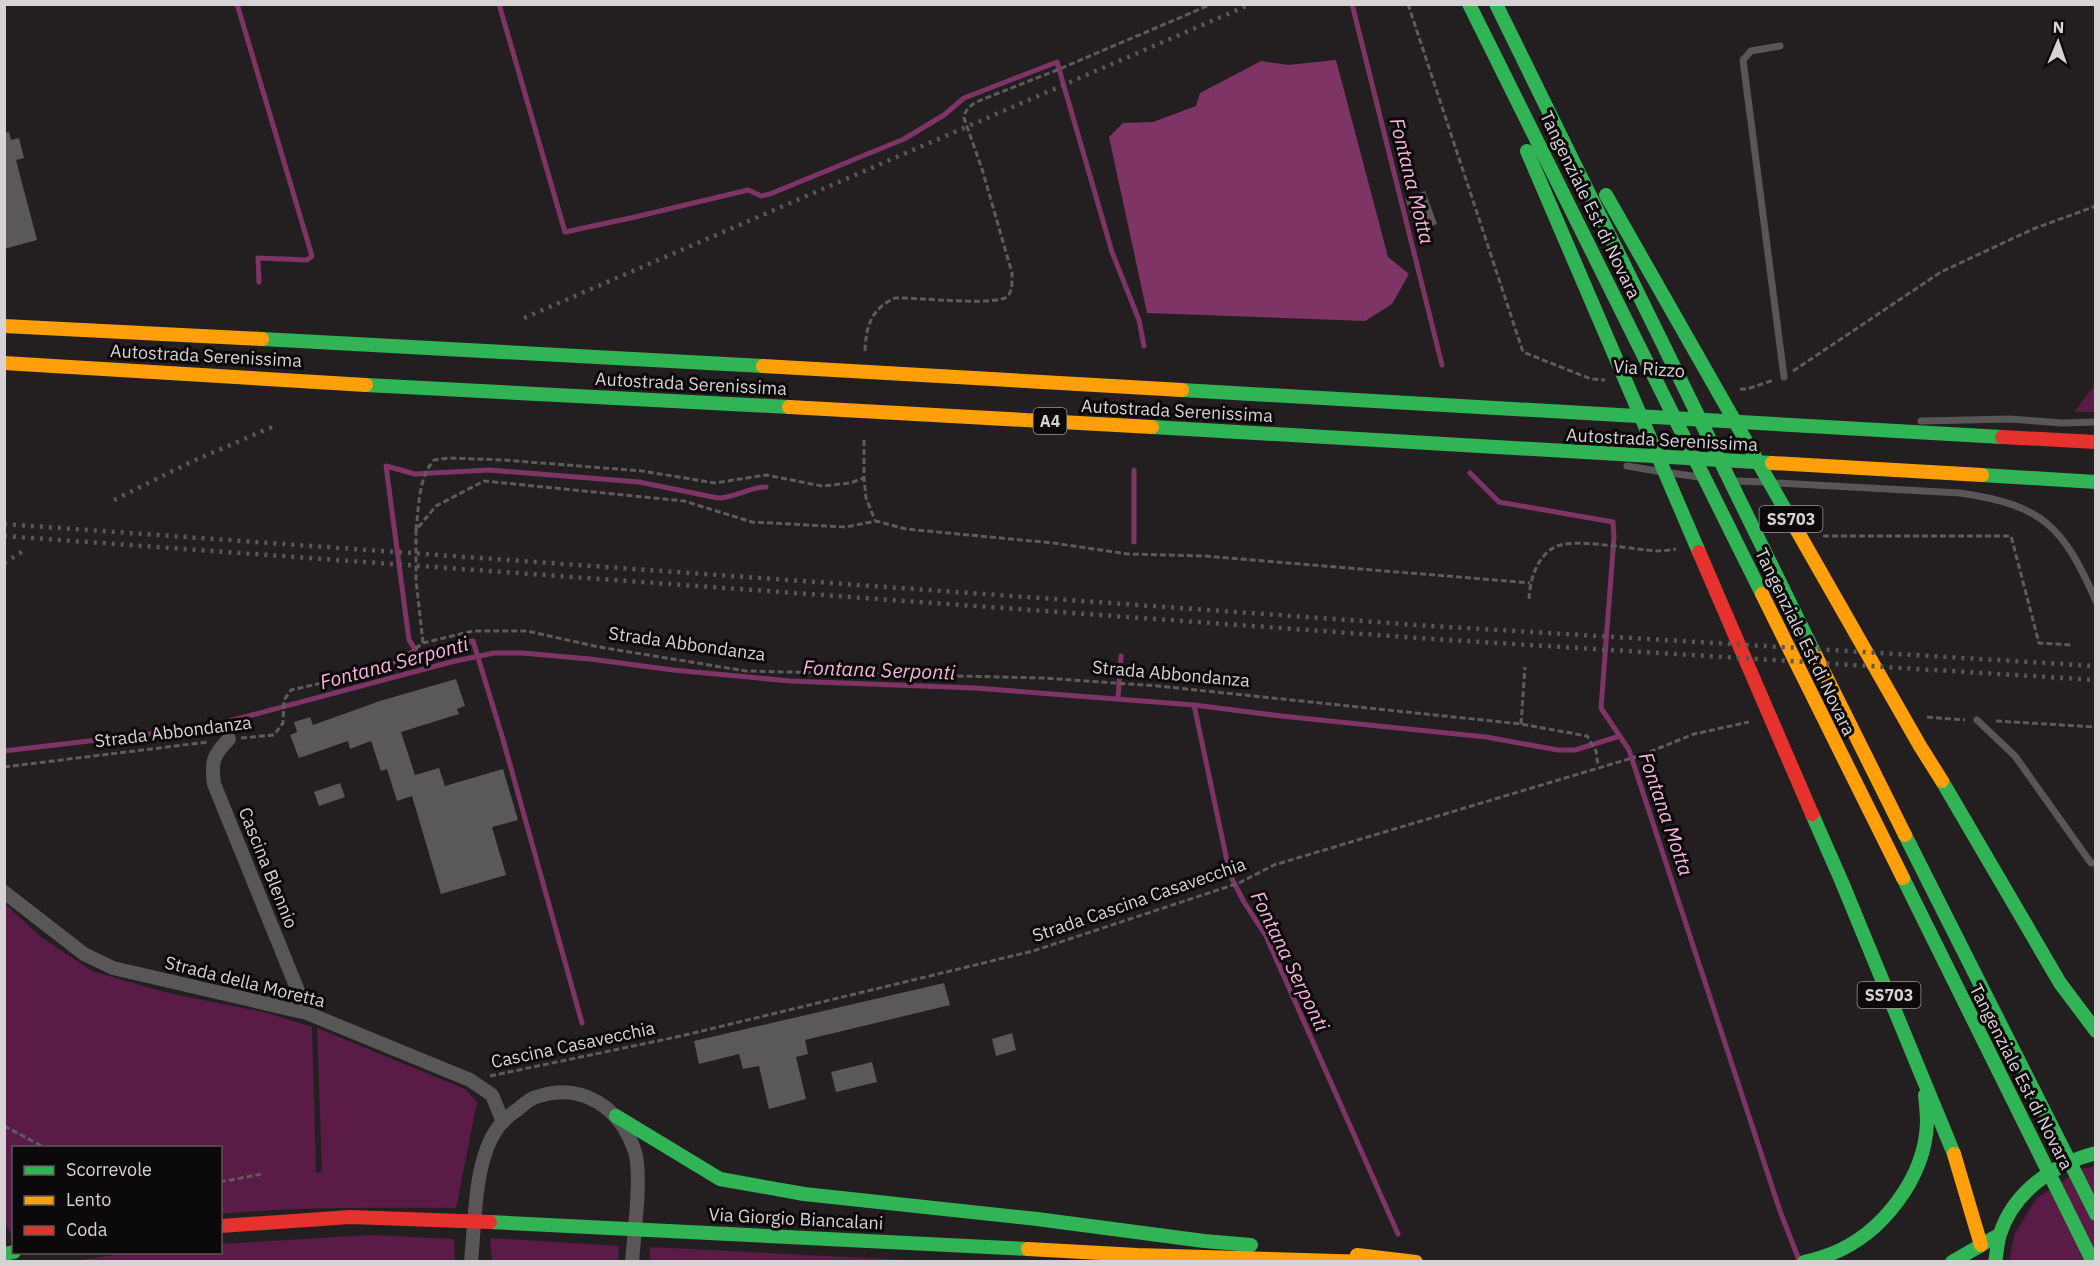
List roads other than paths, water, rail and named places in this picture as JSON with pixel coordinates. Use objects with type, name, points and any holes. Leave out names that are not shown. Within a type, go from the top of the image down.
[{"type":"main road","name":"Tangenziale Est di Novara","points":[[1469,4],[2093,1262]]},
{"type":"main road","name":"Tangenziale Est di Novara","points":[[1496,4],[1859,743],[2096,1214]]},
{"type":"main road","name":"SS703","points":[[1508,29],[1662,292],[1920,746],[1962,812],[2060,983],[2096,1031]]},
{"type":"main road","name":"SS703","points":[[1489,43],[1505,98],[1783,750],[1841,880],[1952,1145],[1981,1245]]},
{"type":"main road","name":"Autostrada Serenissima","points":[[4,326],[434,347],[2096,442]]},
{"type":"main road","name":"Autostrada Serenissima","points":[[4,363],[2096,482]]},
{"type":"main road","name":"SS703","points":[[1806,1261],[1834,1253],[1869,1232],[1886,1216],[1909,1185],[1920,1160],[1926,1130],[1927,1106],[1920,1069]]},
{"type":"main road","points":[[616,1116],[720,1179],[804,1194],[1037,1219],[1204,1241],[1416,1262]]},
{"type":"main road","points":[[1995,1262],[2000,1234],[2018,1200],[2057,1166],[2075,1158],[2096,1153]]},
{"type":"main road","name":"Via Giorgio Biancalani","points":[[222,1226],[350,1217],[452,1220],[1137,1255],[1370,1262]]},
{"type":"main road","points":[[1952,1262],[2000,1234]]},
{"type":"street","name":"Cascina Blennio","points":[[229,739],[217,751],[212,768],[214,784],[307,1013]]},
{"type":"street","name":"Strada della Moretta","points":[[4,892],[84,954],[112,968],[307,1013],[470,1080],[492,1095],[503,1122]]},
{"type":"street","points":[[471,1262],[480,1169],[495,1131],[534,1097],[559,1092],[584,1095],[604,1105],[616,1116],[635,1153],[638,1170],[632,1262]]},
{"type":"lane","points":[[1780,46],[1751,51],[1743,60],[1785,376]]},
{"type":"lane","points":[[1918,421],[2010,419],[2062,423],[2096,422]]},
{"type":"lane","points":[[1806,425],[1872,421]]},
{"type":"lane","points":[[1539,451],[1606,462]]},
{"type":"lane","points":[[1618,464],[1708,479],[1960,493],[2010,503],[2046,522],[2063,540],[2079,564],[2096,601]]},
{"type":"lane","points":[[1977,720],[2015,756],[2091,863],[2096,862]]},
{"type":"waterway","points":[[237,4],[312,256],[307,260],[258,258],[259,282]]},
{"type":"waterway","points":[[499,4],[565,232],[748,190],[761,196],[770,194],[904,139],[944,115],[964,98],[1057,62],[1112,252],[1139,320],[1144,346]]},
{"type":"waterway","name":"Fontana Motta","points":[[1352,4],[1442,365]]},
{"type":"waterway","points":[[582,1023],[502,736],[473,641],[430,653],[421,658],[409,640],[386,466],[415,474],[489,470],[639,482],[718,498],[766,487]]},
{"type":"waterway","points":[[1134,470],[1134,542]]},
{"type":"waterway","name":"Fontana Motta","points":[[1470,473],[1499,502],[1613,522],[1614,537],[1601,708],[1629,750],[1780,1211],[1799,1260]]},
{"type":"waterway","name":"Fontana Serponti","points":[[4,751],[207,727],[451,662],[494,653],[590,659],[673,670],[790,681],[975,688],[1194,705],[1230,875],[1266,936],[1398,1234]]},
{"type":"waterway","points":[[1118,699],[1121,656]]},
{"type":"waterway","points":[[1194,705],[1486,737],[1558,750],[1575,750],[1620,736]]},
{"type":"railway","points":[[524,318],[1251,4]]},
{"type":"railway","points":[[114,500],[193,461],[272,427]]},
{"type":"railway","points":[[4,524],[1432,626],[2096,666]]},
{"type":"railway","points":[[4,536],[1433,639],[2096,680]]},
{"type":"railway","points":[[4,563],[23,551]]}]
